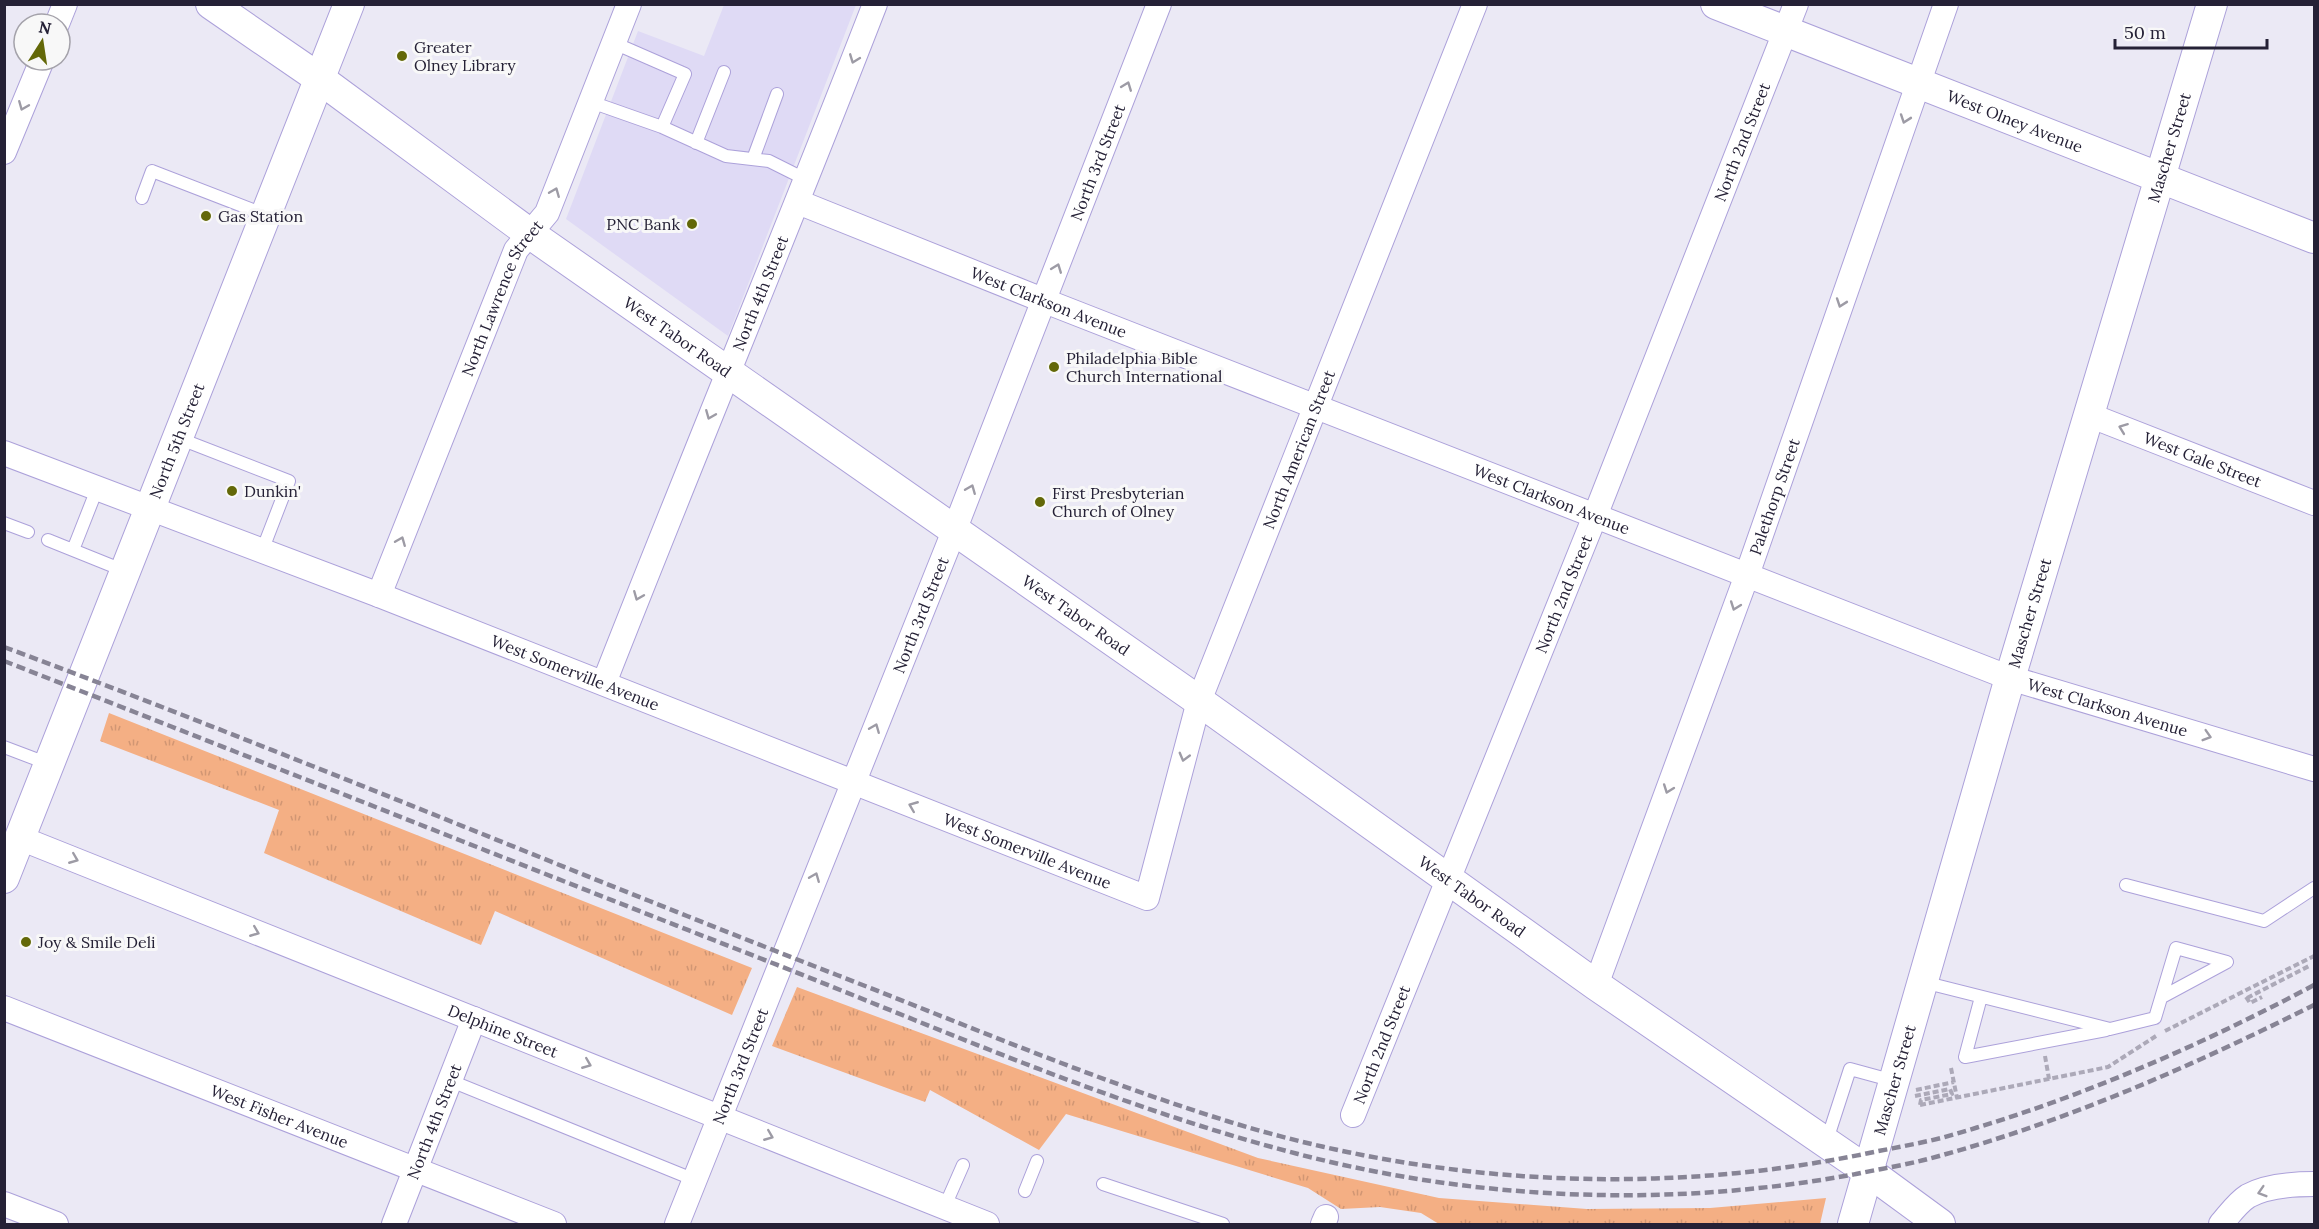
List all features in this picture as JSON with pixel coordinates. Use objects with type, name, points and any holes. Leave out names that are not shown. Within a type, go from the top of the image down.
[{"type":"street","name":"West Tabor Road","points":[[211,4],[320,79],[529,232],[1198,701],[1596,985],[1869,1172],[1940,1224]]},
{"type":"street","name":"North 5th Street","points":[[4,878],[349,4]]},
{"type":"street","name":"North Lawrence Street","points":[[379,595],[516,250],[547,213],[629,4]]},
{"type":"street","name":"North 4th Street","points":[[604,683],[728,370],[803,191],[875,4]]},
{"type":"street","name":"North 3rd Street","points":[[677,1224],[1045,301],[1159,4]]},
{"type":"street","name":"North American Street","points":[[1143,897],[1147,898],[1198,701],[1475,4]]},
{"type":"street","name":"West Olney Avenue","points":[[1716,4],[1791,18],[1918,82],[2314,238]]},
{"type":"street","name":"Palethorp Street","points":[[1596,985],[1747,575],[1946,4]]},
{"type":"street","name":"Mascher Street","points":[[1853,1224],[1869,1172],[1908,1089],[1923,982],[2010,678],[2212,4]]},
{"type":"street","name":"North 2nd Street","points":[[1353,1115],[1450,880],[1791,18]]},
{"type":"street","points":[[4,152],[37,72]]},
{"type":"street","name":"West Clarkson Avenue","points":[[803,191],[1045,301],[2010,678],[2314,769]]},
{"type":"street","name":"West Gale Street","points":[[2089,415],[2314,502]]},
{"type":"street","name":"West Somerville Avenue","points":[[5,455],[150,507],[379,595],[1143,897]]},
{"type":"street","name":"Delphine Street","points":[[20,837],[987,1224]]},
{"type":"street","name":"West Fisher Avenue","points":[[4,1008],[554,1224]]},
{"type":"street","name":"North 4th Street","points":[[394,1224],[474,1019]]},
{"type":"street","points":[[2221,1224],[2248,1196],[2290,1184],[2314,1184]]},
{"type":"street","points":[[4,1204],[56,1224]]},
{"type":"lane","points":[[614,43],[686,74],[662,127]]},
{"type":"lane","points":[[696,143],[724,72]]},
{"type":"lane","points":[[753,159],[777,94]]},
{"type":"lane","points":[[591,102],[662,127],[726,156],[770,161],[803,191]]},
{"type":"lane","points":[[142,198],[152,171],[267,215]]},
{"type":"lane","points":[[178,438],[289,481],[262,550]]},
{"type":"lane","points":[[72,550],[97,489]]},
{"type":"lane","points":[[4,523],[28,532]]},
{"type":"lane","points":[[48,540],[126,572]]},
{"type":"lane","points":[[4,747],[50,764]]},
{"type":"lane","points":[[2126,885],[2264,921],[2314,888]]},
{"type":"lane","points":[[1981,997],[1965,1058],[2155,1018],[2176,948],[2227,962],[2162,997]]},
{"type":"lane","points":[[1923,982],[2110,1029]]},
{"type":"lane","points":[[1826,1143],[1850,1069],[1908,1089]]},
{"type":"lane","points":[[451,1081],[695,1180]]},
{"type":"lane","points":[[1025,1191],[1037,1161]]},
{"type":"lane","points":[[945,1206],[963,1165]]},
{"type":"lane","points":[[1103,1184],[1223,1224]]},
{"type":"path","points":[[2247,998],[2311,965]]},
{"type":"path","points":[[2244,992],[2250,1003],[2262,997]]},
{"type":"path","points":[[2042,1043],[2049,1079]]},
{"type":"path","points":[[1951,1068],[1957,1098]]},
{"type":"path","points":[[1908,1089],[1954,1083]]},
{"type":"path","points":[[1908,1089],[1950,1089],[1952,1094],[1921,1100],[1920,1105]]},
{"type":"shaded area","points":[[724,5],[856,5],[728,336],[566,219],[638,31],[704,56]]},
{"type":"green space","points":[[109,713],[752,968],[732,1015],[495,911],[481,945],[264,853],[279,810],[100,741]]},
{"type":"green space","points":[[797,987],[1258,1158],[1439,1198],[1587,1209],[1710,1208],[1826,1198],[1820,1224],[1439,1224],[1421,1213],[1380,1207],[1341,1209],[1308,1188],[1066,1114],[1039,1150],[930,1090],[925,1102],[772,1046]]},
{"type":"railway","points":[[4,647],[213,727],[1080,1070],[1227,1121],[1305,1143],[1385,1159],[1465,1171],[1546,1178],[1627,1179],[1708,1176],[1789,1167],[1941,1138],[2038,1108],[2132,1072],[2314,985]]},
{"type":"railway","points":[[4,661],[1101,1092],[1166,1115],[1298,1154],[1366,1170],[1436,1182],[1506,1190],[1646,1195],[1717,1192],[1787,1185],[1901,1165],[1978,1145],[2077,1111],[2220,1050],[2314,1005]]},
{"type":"place","name":"Greater Olney Library","points":[[402,56]]},
{"type":"place","name":"Gas Station","points":[[206,216]]},
{"type":"place","name":"PNC Bank","points":[[692,224]]},
{"type":"place","name":"Philadelphia Bible Church International","points":[[1054,367]]},
{"type":"place","name":"Dunkin'","points":[[232,491]]},
{"type":"place","name":"First Presbyterian Church of Olney","points":[[1040,502]]},
{"type":"place","name":"Joy & Smile Deli","points":[[26,942]]}]
